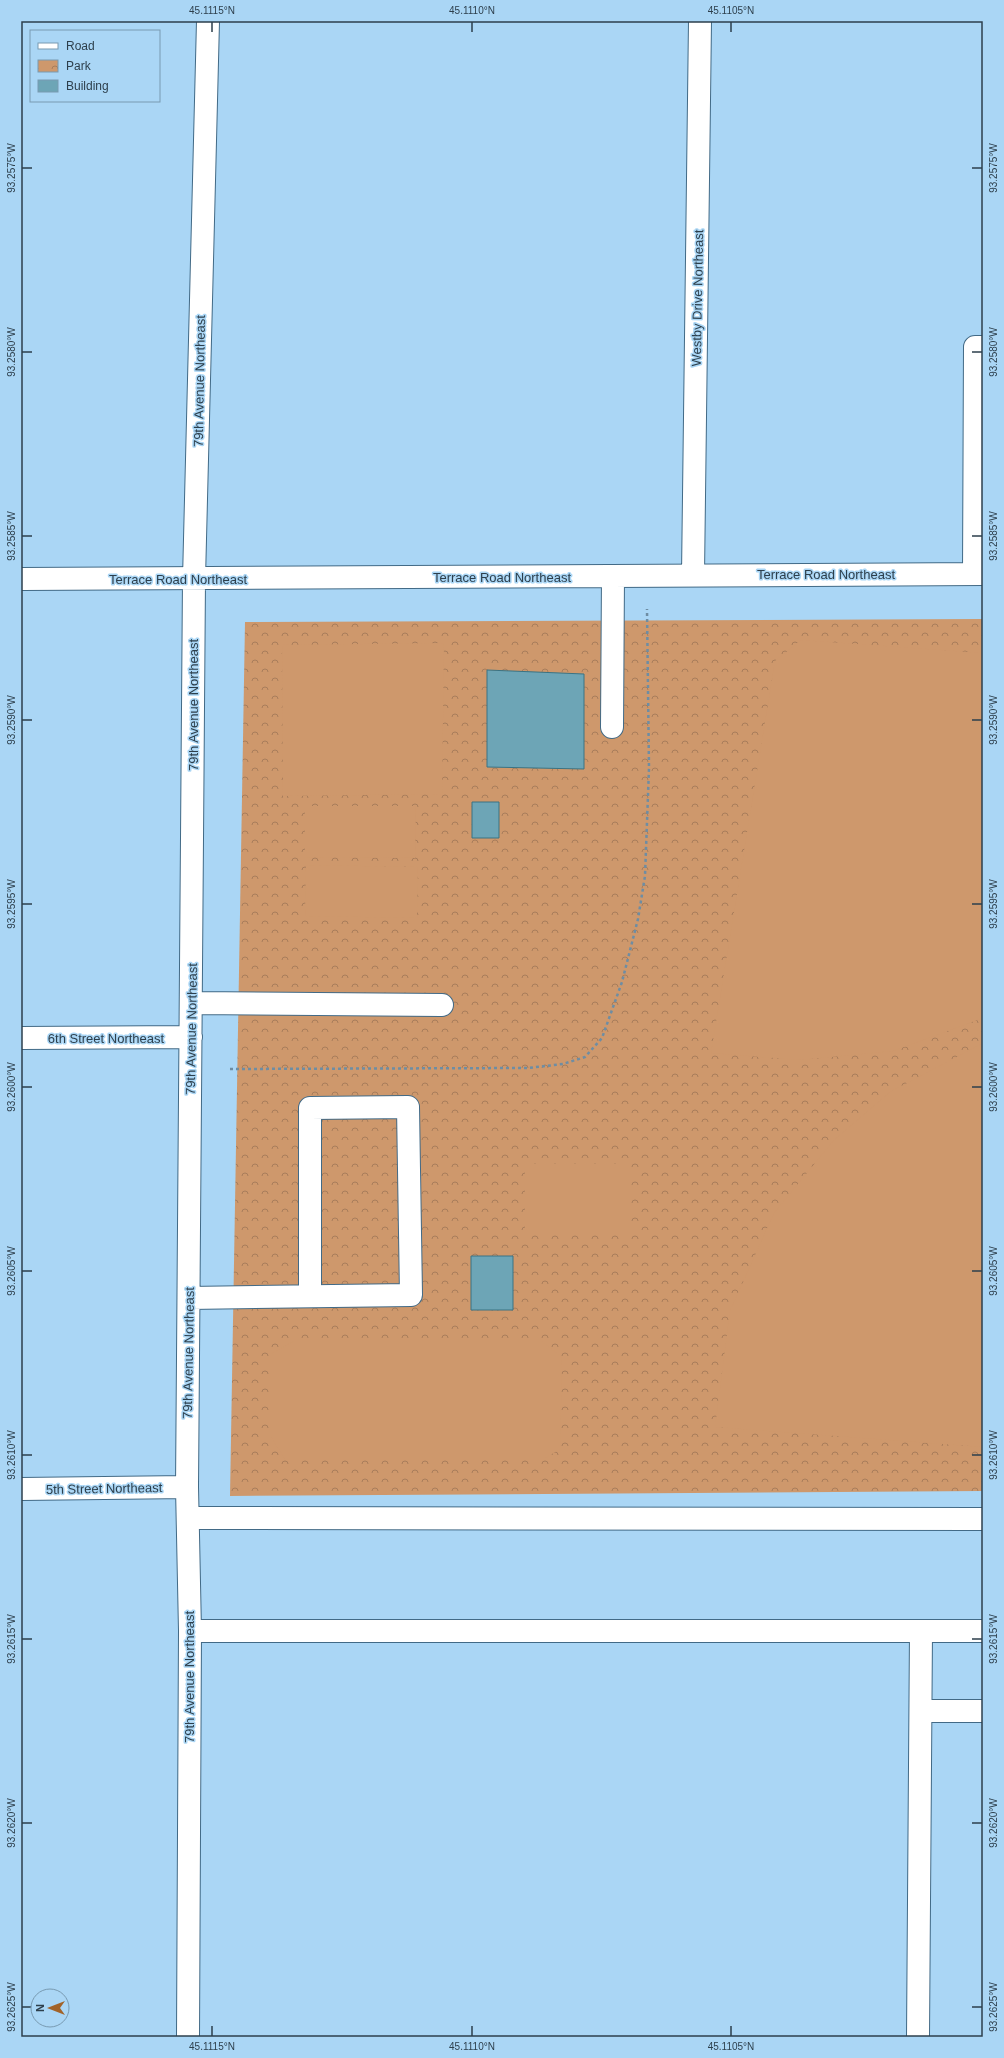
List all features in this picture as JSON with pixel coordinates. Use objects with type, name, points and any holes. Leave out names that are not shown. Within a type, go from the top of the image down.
[{"type":"street","name":"79th Avenue Northeast","points":[[188,2037],[190,1631],[187,1487],[192,1003],[194,579],[208,21]]},
{"type":"street","name":"Westby Drive Northeast","points":[[693,575],[700,21]]},
{"type":"street","points":[[979,574],[975,347],[983,347]]},
{"type":"street","name":"Terrace Road Northeast","points":[[21,579],[979,574]]},
{"type":"street","points":[[612,727],[613,576]]},
{"type":"street","points":[[192,1003],[442,1005]]},
{"type":"street","name":"6th Street Northeast","points":[[21,1038],[191,1037]]},
{"type":"street","points":[[189,1298],[310,1296],[411,1294],[408,1107],[310,1108],[310,1296]]},
{"type":"street","name":"5th Street Northeast","points":[[21,1489],[187,1487]]},
{"type":"street","points":[[188,1518],[983,1519]]},
{"type":"street","points":[[190,1631],[983,1631]]},
{"type":"street","points":[[918,2037],[921,1631]]},
{"type":"street","points":[[921,1711],[983,1712]]},
{"type":"path","points":[[230,1069],[528,1068],[563,1064],[585,1057],[602,1038],[622,982],[638,919],[645,876],[649,768],[647,609]]},
{"type":"green space","points":[[983,619],[983,1491],[230,1496],[245,622]]},
{"type":"green space","points":[[801,640],[983,653],[983,1018],[893,1051],[800,1060],[711,1053],[775,661]]},
{"type":"green space","points":[[444,643],[442,794],[283,796],[282,645]]},
{"type":"green space","points":[[305,806],[416,806],[415,858],[305,857]]},
{"type":"green space","points":[[306,865],[418,867],[417,918],[305,916]]},
{"type":"green space","points":[[983,1043],[983,1447],[715,1427],[730,1311],[774,1213],[834,1140],[890,1092]]},
{"type":"green space","points":[[525,1164],[629,1164],[629,1231],[525,1231]]},
{"type":"green space","points":[[294,1341],[541,1341],[562,1357],[560,1449],[544,1459],[285,1459],[271,1437],[271,1354]]},
{"type":"building","points":[[487,670],[584,674],[584,769],[487,767]]},
{"type":"building","points":[[472,802],[499,802],[499,838],[472,838]]},
{"type":"building","points":[[471,1256],[513,1256],[513,1310],[471,1310]]}]
